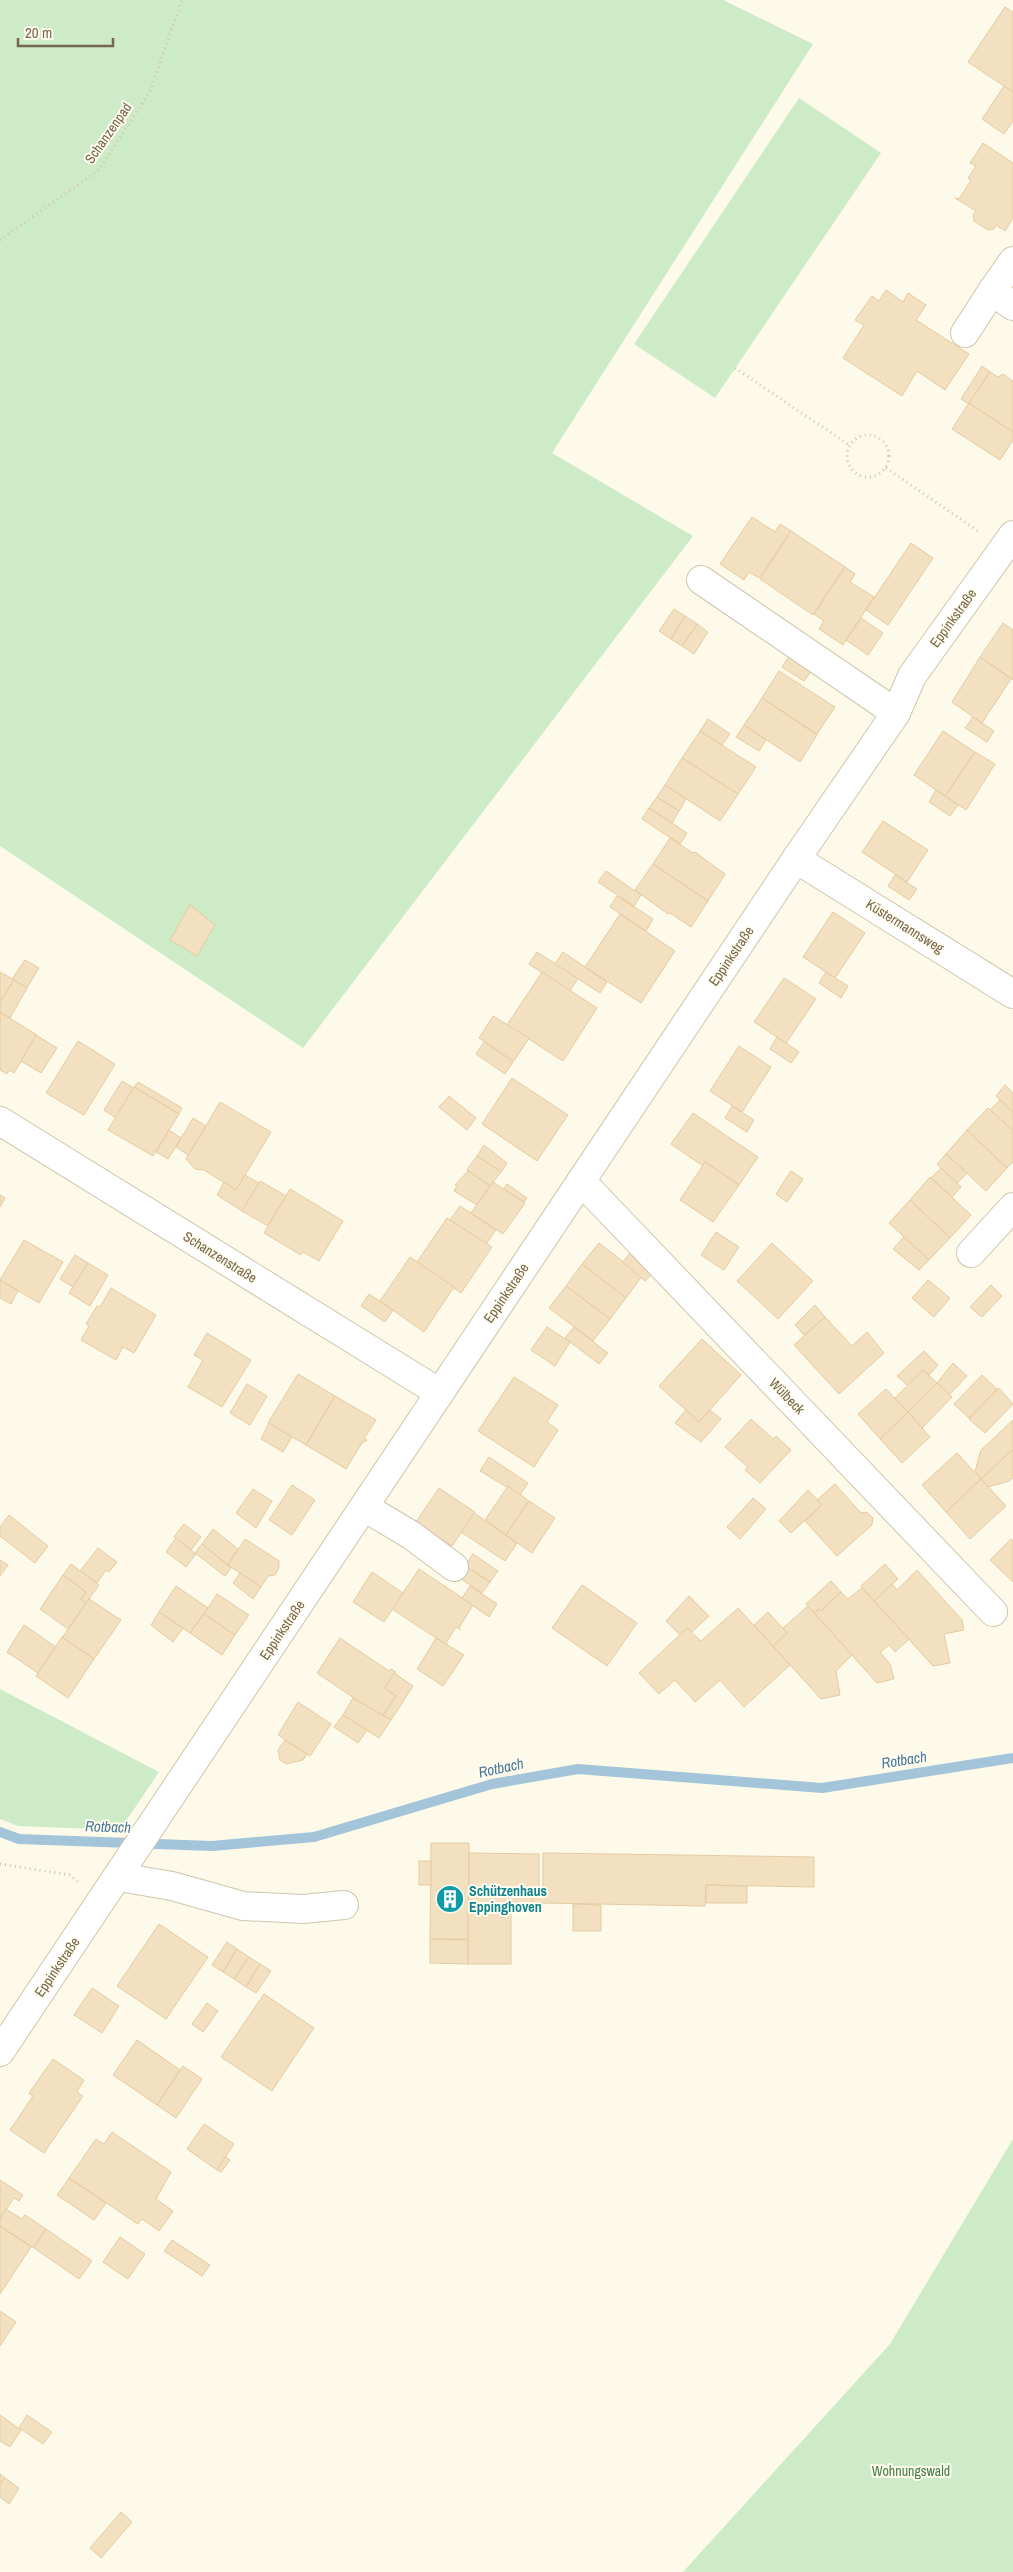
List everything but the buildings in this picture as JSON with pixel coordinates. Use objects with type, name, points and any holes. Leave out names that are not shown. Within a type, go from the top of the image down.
[{"type":"street","points":[[965,333],[1002,299],[1013,261]]},
{"type":"street","name":"Eppinkstraße","points":[[0,2052],[120,1875],[796,859],[896,714],[912,676],[1008,542]]},
{"type":"street","points":[[701,580],[896,714]]},
{"type":"street","name":"Küstermannsweg","points":[[796,859],[1013,994]]},
{"type":"street","name":"Schanzenstraße","points":[[0,1121],[440,1393]]},
{"type":"street","name":"Wülbeck","points":[[581,1181],[993,1612]]},
{"type":"street","points":[[971,1252],[1013,1207]]},
{"type":"street","points":[[364,1507],[411,1535],[454,1567]]},
{"type":"street","points":[[120,1875],[172,1886],[243,1906],[302,1909],[344,1905]]},
{"type":"path","name":"Schanzenpad","points":[[0,240],[98,170],[150,91],[182,0]]},
{"type":"path","points":[[735,368],[849,445]]},
{"type":"path","points":[[860,436],[877,436],[888,446],[890,456],[886,468],[873,476],[863,477],[856,474],[850,468],[846,458],[849,445],[860,436]]},
{"type":"path","points":[[886,468],[1008,542]]},
{"type":"path","points":[[0,1864],[70,1875],[85,1889],[102,1899]]},
{"type":"green space","points":[[0,0],[723,0],[813,44],[552,453],[693,536],[303,1048],[0,846]]},
{"type":"green space","points":[[799,98],[881,153],[715,398],[634,344]]},
{"type":"green space","points":[[0,1689],[159,1772],[120,1830],[18,1826],[0,1819]]},
{"type":"green space","name":"Wohnungswald","points":[[1013,2139],[1013,2572],[683,2572],[890,2344]]},
{"type":"waterway","name":"Rotbach","points":[[0,1832],[19,1839],[212,1846],[314,1837],[492,1784],[578,1769],[822,1788],[1013,1758]]},
{"type":"place","name":"Schützenhaus Eppinghoven","points":[[450,1899]]}]
